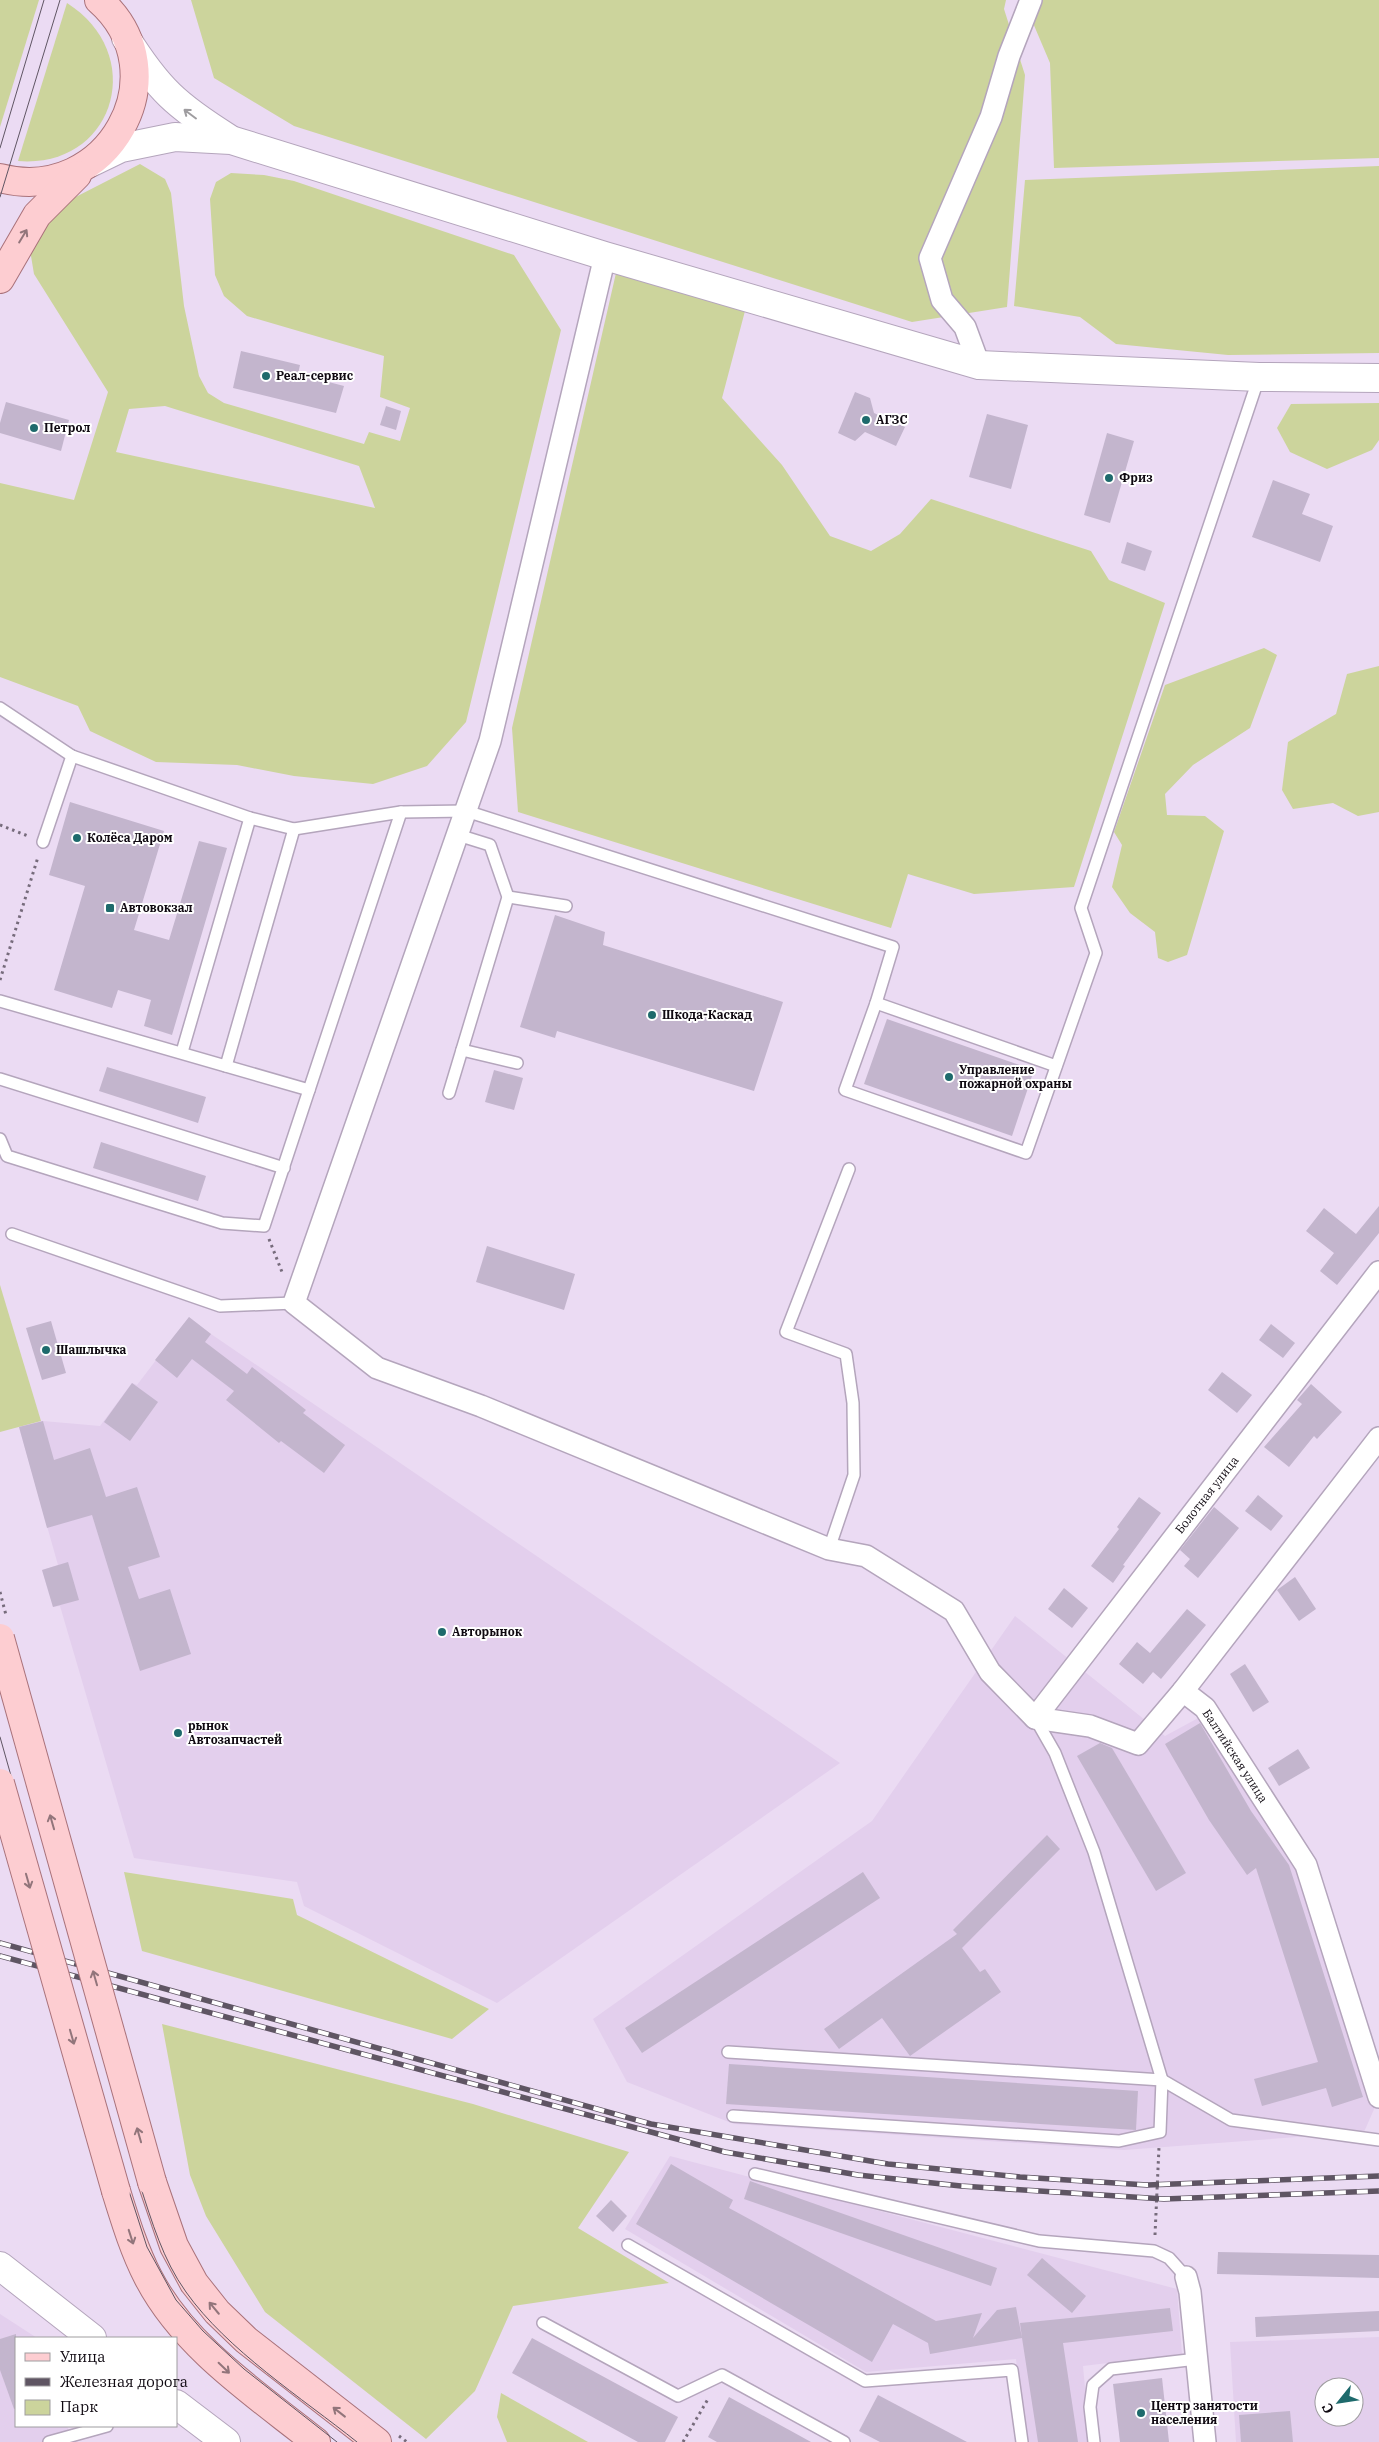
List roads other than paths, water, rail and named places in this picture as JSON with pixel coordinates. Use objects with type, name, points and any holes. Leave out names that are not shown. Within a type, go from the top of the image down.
[{"type":"main road","points":[[99,0],[112,15],[143,65],[164,92],[189,114],[231,140]]},
{"type":"main road","points":[[0,279],[37,215],[116,137],[130,108],[133,90],[133,68],[114,0]]},
{"type":"main road","points":[[0,178],[31,183],[54,180],[72,174],[121,148],[165,138],[231,140],[606,256],[979,364],[1259,377],[1379,378]]},
{"type":"main road","points":[[0,1638],[152,2182],[174,2246],[194,2283],[217,2312],[246,2340],[384,2436]]},
{"type":"main road","points":[[0,1783],[116,2191],[135,2250],[166,2306],[196,2341],[233,2377],[316,2442]]},
{"type":"main road","points":[[0,2266],[91,2337]]},
{"type":"main road","points":[[178,2406],[226,2442]]},
{"type":"street","points":[[979,364],[965,327],[942,300],[930,258],[991,117],[1009,56],[1031,0]]},
{"type":"street","points":[[606,256],[490,741],[294,1303],[377,1368],[481,1406],[829,1549],[866,1556],[954,1611],[990,1672],[1036,1718],[1090,1726],[1138,1744],[1183,1691],[1379,1438]]},
{"type":"street","name":"Болотная улица","points":[[1036,1718],[1379,1272]]},
{"type":"street","name":"Балтийская улица","points":[[1183,1691],[1205,1708],[1306,1864],[1379,2097]]},
{"type":"street","points":[[1186,2277],[1197,2359],[1205,2442]]},
{"type":"lane","points":[[0,708],[72,756],[250,818],[294,829],[401,812],[466,811],[893,948],[846,1090],[1026,1153],[1096,953],[1081,908],[1259,377]]},
{"type":"lane","points":[[43,842],[72,756]]},
{"type":"lane","points":[[0,1139],[7,1156],[222,1223],[264,1226],[401,812]]},
{"type":"lane","points":[[182,1052],[250,818]]},
{"type":"lane","points":[[226,1066],[294,829]]},
{"type":"lane","points":[[449,1093],[508,897],[490,845],[458,835]]},
{"type":"lane","points":[[508,897],[566,906]]},
{"type":"lane","points":[[0,1001],[310,1090]]},
{"type":"lane","points":[[876,1003],[1056,1066]]},
{"type":"lane","points":[[462,1050],[517,1063]]},
{"type":"lane","points":[[0,1079],[284,1168]]},
{"type":"lane","points":[[829,1549],[854,1475],[853,1403],[846,1354],[786,1332],[849,1169]]},
{"type":"lane","points":[[12,1234],[220,1306],[294,1303]]},
{"type":"lane","points":[[733,2116],[1119,2141],[1160,2132],[1162,2080],[1094,1852],[1055,1753],[1036,1718]]},
{"type":"lane","points":[[728,2052],[1162,2080],[1231,2120],[1379,2140]]},
{"type":"lane","points":[[756,2174],[1039,2241],[1154,2251],[1169,2258],[1186,2277]]},
{"type":"lane","points":[[628,2245],[865,2381],[1012,2370],[1022,2442]]},
{"type":"lane","points":[[543,2323],[678,2396],[722,2375],[844,2442]]},
{"type":"lane","points":[[1094,2442],[1090,2407],[1093,2386],[1111,2369],[1197,2359]]},
{"type":"lane","points":[[49,2442],[103,2427]]},
{"type":"tram line","points":[[0,148],[44,0]]},
{"type":"tram line","points":[[0,197],[60,0]]},
{"type":"tram line","points":[[0,1685],[140,2185],[154,2227],[171,2267],[186,2292],[222,2334],[266,2372],[357,2442]]},
{"type":"tram line","points":[[0,1737],[128,2188],[147,2247],[176,2300],[203,2331],[244,2369],[337,2442]]},
{"type":"railway","points":[[0,1943],[651,2124],[888,2164],[1020,2177],[1147,2185],[1379,2176]]},
{"type":"railway","points":[[0,1956],[725,2152],[858,2175],[961,2186],[1164,2199],[1379,2191]]},
{"type":"place","name":"Реал-сервис","points":[[266,376]]},
{"type":"place","name":"АГЗС","points":[[866,420]]},
{"type":"place","name":"Петрол","points":[[34,428]]},
{"type":"place","name":"Фриз","points":[[1109,478]]},
{"type":"place","name":"Колёса Даром","points":[[77,838]]},
{"type":"place","name":"Автовокзал","points":[[110,908]]},
{"type":"place","name":"Шкода-Каскад","points":[[652,1015]]},
{"type":"place","name":"Управление пожарной охраны","points":[[949,1077]]},
{"type":"place","name":"Шашлычка","points":[[46,1350]]},
{"type":"place","name":"Авторынок","points":[[442,1632]]},
{"type":"place","name":"рынок Автозапчастей","points":[[178,1733]]},
{"type":"place","name":"Центр занятости населения","points":[[1141,2413]]}]
